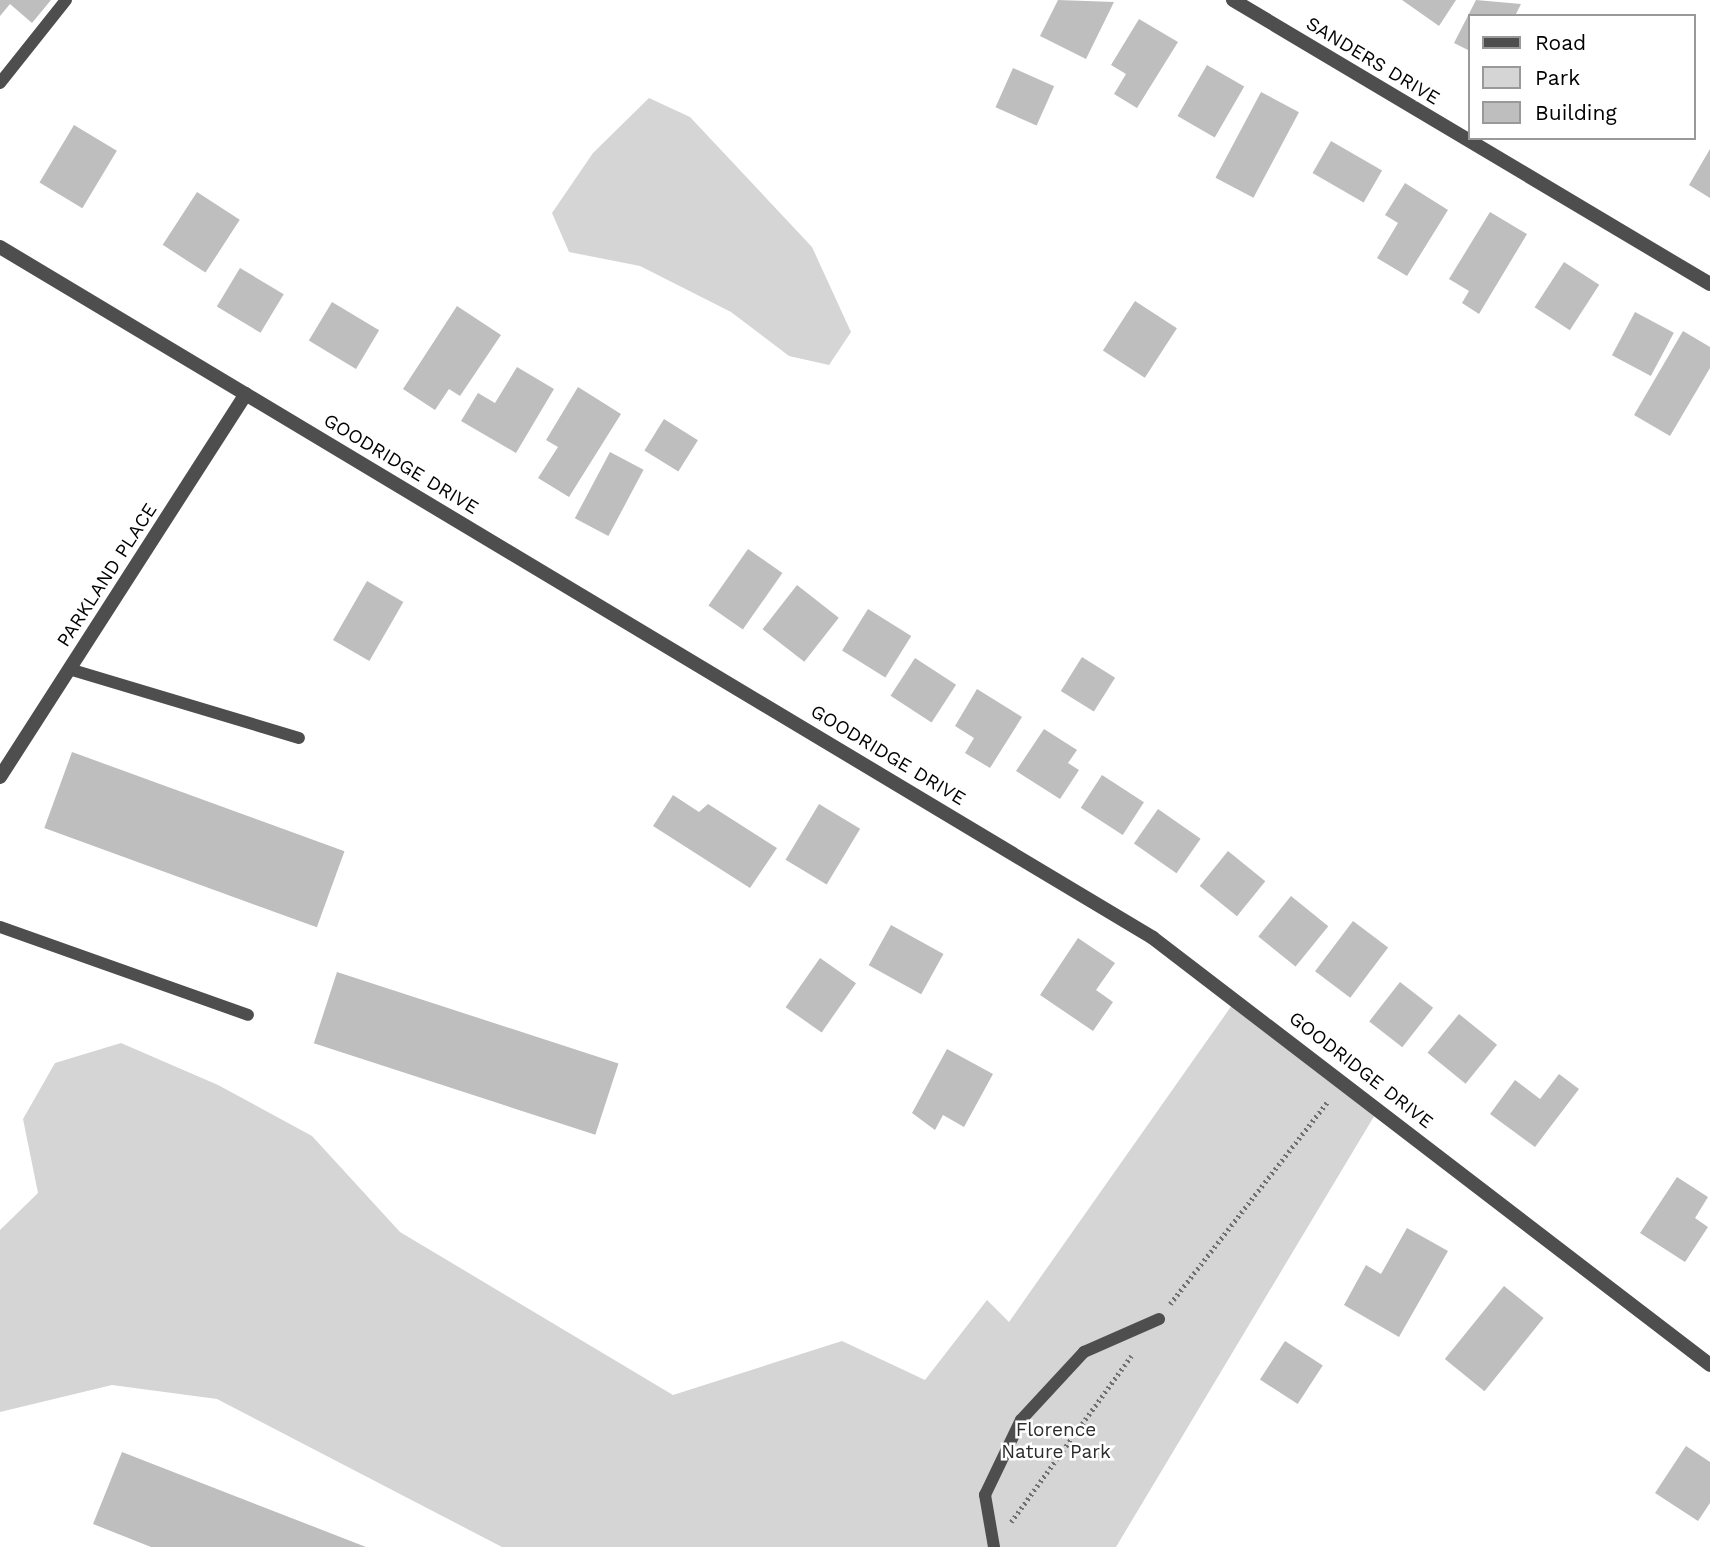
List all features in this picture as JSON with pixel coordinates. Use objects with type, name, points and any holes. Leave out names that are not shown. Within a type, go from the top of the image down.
[{"type":"street","name":"SANDERS DRIVE","points":[[1233,0],[1468,140]]},
{"type":"street","name":"SANDERS DRIVE","points":[[1468,140],[1710,284]]},
{"type":"street","name":"GOODRIDGE DRIVE","points":[[0,247],[1153,938],[1710,1365]]},
{"type":"street","name":"PARKLAND PLACE","points":[[0,777],[246,394]]},
{"type":"lane","points":[[0,83],[66,0]]},
{"type":"lane","points":[[69,669],[299,738]]},
{"type":"lane","points":[[0,927],[248,1015]]},
{"type":"lane","points":[[994,1547],[985,1495],[1021,1420],[1084,1352],[1159,1319]]},
{"type":"green space","points":[[649,98],[690,117],[812,247],[851,332],[829,365],[789,356],[731,312],[640,266],[569,252],[552,213],[593,153]]},
{"type":"green space","name":"Florence Nature Park","points":[[1237,998],[1379,1108],[1116,1547],[502,1547],[217,1399],[112,1385],[0,1412],[0,1230],[38,1193],[23,1119],[55,1063],[121,1043],[218,1085],[312,1136],[400,1232],[673,1395],[842,1341],[925,1380],[987,1300],[1009,1322]]},
{"type":"building","points":[[0,0],[51,0],[32,23],[10,4],[0,16]]},
{"type":"building","points":[[1058,0],[1114,2],[1086,59],[1040,36]]},
{"type":"building","points":[[1402,0],[1456,0],[1439,26]]},
{"type":"building","points":[[1476,0],[1521,4],[1516,14],[1469,14]]},
{"type":"building","points":[[1468,16],[1468,50],[1454,43]]},
{"type":"building","points":[[1139,19],[1178,42],[1137,108],[1114,94],[1126,74],[1111,65]]},
{"type":"building","points":[[1207,65],[1244,86],[1215,138],[1178,116]]},
{"type":"building","points":[[1013,68],[1054,86],[1037,126],[996,107]]},
{"type":"building","points":[[1261,92],[1299,112],[1253,198],[1215,178]]},
{"type":"building","points":[[74,125],[117,151],[82,208],[39,182]]},
{"type":"building","points":[[1331,141],[1382,170],[1364,203],[1312,173]]},
{"type":"building","points":[[1710,149],[1710,198],[1689,185]]},
{"type":"building","points":[[1405,183],[1448,210],[1407,276],[1377,258],[1398,223],[1385,215]]},
{"type":"building","points":[[197,192],[240,220],[205,273],[163,245]]},
{"type":"building","points":[[1490,212],[1527,234],[1479,314],[1462,303],[1469,291],[1449,279]]},
{"type":"building","points":[[1564,262],[1599,285],[1570,330],[1535,307]]},
{"type":"building","points":[[240,268],[284,294],[261,333],[217,307]]},
{"type":"building","points":[[1135,301],[1177,328],[1145,378],[1103,350]]},
{"type":"building","points":[[332,302],[379,330],[356,369],[309,341]]},
{"type":"building","points":[[457,306],[501,335],[460,396],[449,389],[435,410],[403,389]]},
{"type":"building","points":[[1635,312],[1674,333],[1651,376],[1612,355]]},
{"type":"building","points":[[1683,331],[1710,347],[1710,368],[1670,436],[1634,415]]},
{"type":"building","points":[[517,367],[554,389],[516,453],[461,421],[478,393],[495,403]]},
{"type":"building","points":[[578,387],[621,414],[569,497],[538,478],[558,447],[546,440]]},
{"type":"building","points":[[664,419],[698,440],[678,472],[644,450]]},
{"type":"building","points":[[610,452],[644,470],[608,536],[575,518]]},
{"type":"building","points":[[748,549],[782,573],[743,630],[708,606]]},
{"type":"building","points":[[367,581],[403,602],[369,661],[333,640]]},
{"type":"building","points":[[797,585],[839,618],[804,662],[763,629]]},
{"type":"building","points":[[868,609],[911,636],[885,678],[842,651]]},
{"type":"building","points":[[1082,657],[1115,678],[1094,712],[1061,691]]},
{"type":"building","points":[[915,658],[956,685],[932,722],[890,696]]},
{"type":"building","points":[[977,689],[1022,717],[990,768],[965,753],[974,738],[955,726]]},
{"type":"building","points":[[1044,729],[1077,750],[1068,763],[1079,770],[1060,799],[1016,771]]},
{"type":"building","points":[[72,752],[345,851],[317,927],[44,828]]},
{"type":"building","points":[[1102,775],[1144,802],[1123,835],[1081,808]]},
{"type":"building","points":[[673,795],[699,812],[708,804],[777,848],[750,888],[653,826]]},
{"type":"building","points":[[819,804],[860,829],[827,884],[786,860]]},
{"type":"building","points":[[1158,809],[1201,839],[1177,873],[1134,843]]},
{"type":"building","points":[[1228,851],[1265,881],[1237,916],[1200,886]]},
{"type":"building","points":[[1291,896],[1328,926],[1296,967],[1258,936]]},
{"type":"building","points":[[1353,921],[1388,947],[1350,998],[1315,971]]},
{"type":"building","points":[[891,925],[943,954],[921,994],[869,965]]},
{"type":"building","points":[[1078,938],[1115,963],[1096,990],[1113,1002],[1093,1031],[1040,995]]},
{"type":"building","points":[[820,958],[856,983],[822,1032],[786,1007]]},
{"type":"building","points":[[337,972],[619,1063],[595,1135],[314,1043]]},
{"type":"building","points":[[1400,982],[1433,1008],[1402,1047],[1369,1021]]},
{"type":"building","points":[[1459,1014],[1497,1045],[1466,1084],[1428,1053]]},
{"type":"building","points":[[947,1049],[993,1074],[964,1127],[943,1115],[935,1130],[912,1113]]},
{"type":"building","points":[[1559,1074],[1579,1089],[1535,1147],[1490,1114],[1515,1080],[1540,1099]]},
{"type":"building","points":[[1677,1177],[1708,1197],[1695,1218],[1708,1227],[1685,1262],[1640,1233]]},
{"type":"building","points":[[1407,1228],[1448,1251],[1399,1337],[1344,1305],[1366,1265],[1381,1274]]},
{"type":"building","points":[[1504,1286],[1544,1318],[1484,1391],[1445,1359]]},
{"type":"building","points":[[1285,1341],[1323,1366],[1298,1404],[1260,1380]]},
{"type":"building","points":[[1686,1446],[1710,1462],[1710,1503],[1698,1521],[1655,1493]]},
{"type":"building","points":[[122,1452],[366,1547],[151,1547],[93,1524]]}]
